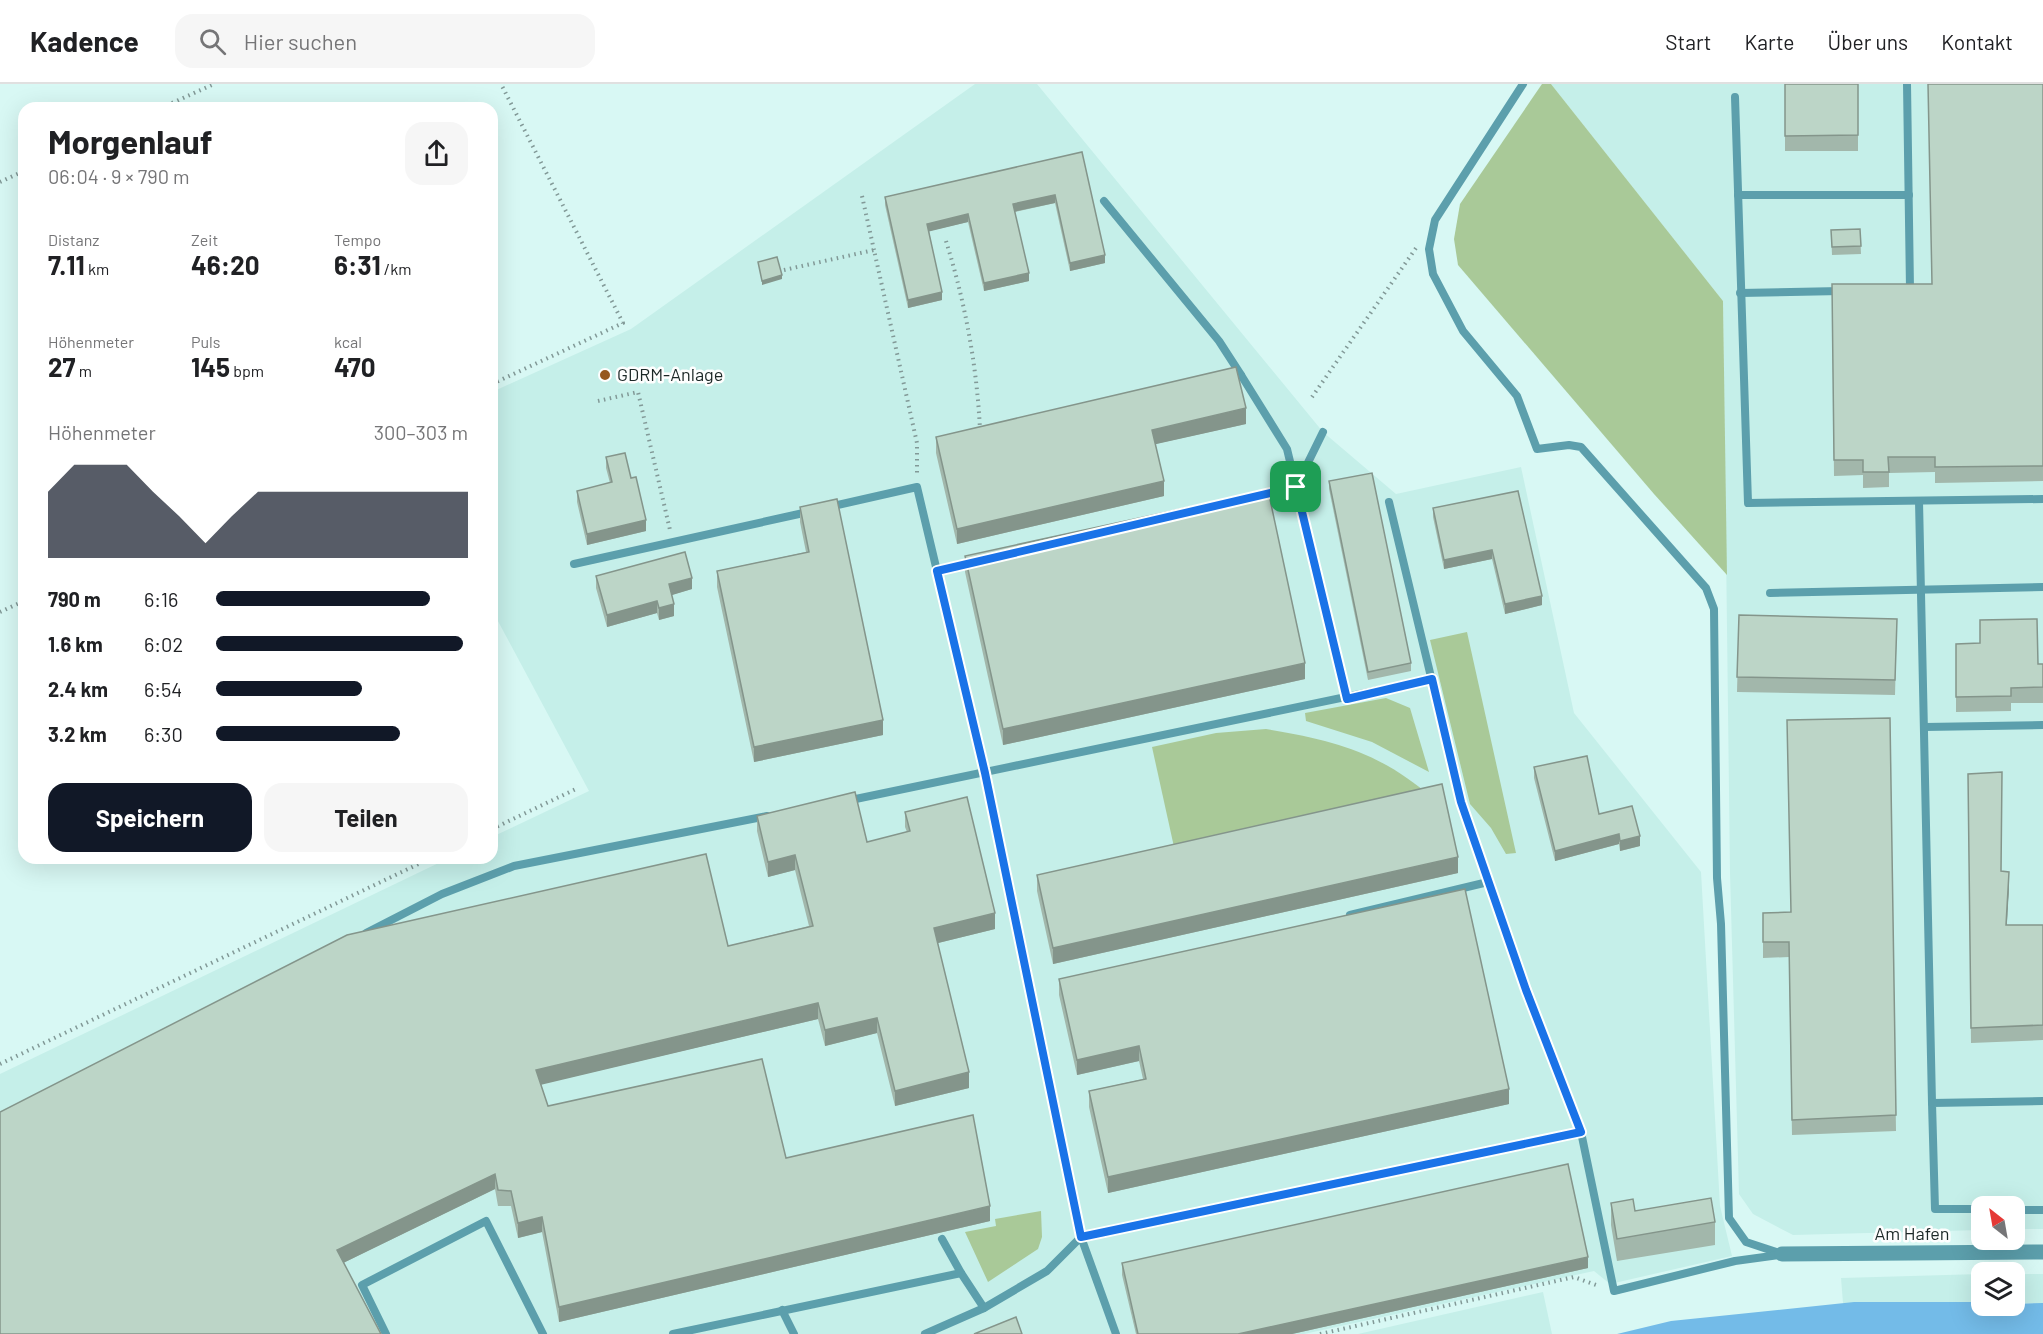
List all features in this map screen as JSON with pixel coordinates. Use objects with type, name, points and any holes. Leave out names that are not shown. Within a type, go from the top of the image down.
[{"type":"street","name":"Am Hafen","points":[[1782,1254],[2043,1252]]},
{"type":"lane","points":[[1435,220],[1522,84]]},
{"type":"lane","points":[[1899,289],[1910,289],[1907,84]]},
{"type":"lane","points":[[1735,97],[1748,503],[2043,499]]},
{"type":"lane","points":[[1738,195],[1909,195]]},
{"type":"lane","points":[[1104,201],[1219,341],[1287,449],[1347,699]]},
{"type":"lane","name":"Am Hafen","points":[[1435,220],[1430,249],[1433,274],[1463,331],[1517,396],[1537,449],[1569,445],[1581,447],[1706,588],[1714,609],[1717,878],[1721,924],[1729,1218],[1746,1242],[1782,1254]]},
{"type":"lane","points":[[1740,293],[1854,290]]},
{"type":"lane","points":[[1219,379],[1241,375]]},
{"type":"lane","points":[[1296,487],[1323,432]]},
{"type":"lane","points":[[824,508],[917,487],[985,773],[1081,1237],[1116,1334]]},
{"type":"lane","points":[[1249,498],[1296,487]]},
{"type":"lane","points":[[1919,501],[1935,1209],[1971,1209]]},
{"type":"lane","points":[[1389,502],[1461,802],[1526,990],[1581,1132],[1614,1291]]},
{"type":"lane","points":[[574,564],[812,511]]},
{"type":"lane","points":[[937,571],[983,560]]},
{"type":"lane","points":[[1770,594],[2043,587]]},
{"type":"lane","points":[[836,803],[1347,699],[1432,679]]},
{"type":"lane","points":[[1925,727],[2043,725]]},
{"type":"lane","points":[[358,937],[442,894],[514,866],[778,814]]},
{"type":"lane","points":[[1339,918],[1488,882]]},
{"type":"lane","points":[[1932,1103],[2043,1101]]},
{"type":"lane","points":[[925,1334],[984,1308],[1047,1271],[1081,1237],[1581,1132]]},
{"type":"lane","points":[[2025,1210],[2043,1210]]},
{"type":"lane","points":[[386,1334],[362,1285],[486,1221],[543,1334]]},
{"type":"lane","points":[[942,1239],[984,1308]]},
{"type":"lane","name":"Am Hafen","points":[[1614,1291],[1735,1260],[1782,1254]]},
{"type":"lane","points":[[673,1334],[961,1273]]},
{"type":"lane","points":[[782,1310],[794,1334]]},
{"type":"path","points":[[174,102],[214,84]]},
{"type":"path","points":[[498,381],[623,323],[501,84]]},
{"type":"path","points":[[0,182],[18,174]]},
{"type":"path","points":[[862,196],[917,443],[917,487]]},
{"type":"path","points":[[1312,397],[1435,220]]},
{"type":"path","points":[[946,241],[971,345],[978,392],[980,430]]},
{"type":"path","points":[[783,270],[874,250]]},
{"type":"path","points":[[598,401],[638,392],[673,543]]},
{"type":"path","points":[[0,612],[18,604]]},
{"type":"path","points":[[498,826],[578,788]]},
{"type":"path","points":[[0,1064],[418,864]]},
{"type":"path","points":[[1320,1334],[1574,1277],[1614,1291]]},
{"type":"shaded area","points":[[975,84],[1037,84],[1323,432],[1396,494],[1521,467],[1574,713],[1701,872],[1720,1206],[1732,1256],[1610,1284],[1594,1271],[1304,1334],[0,1334],[0,1074],[437,864],[498,864],[498,834],[589,791],[498,621],[498,389],[631,329]]},
{"type":"shaded area","points":[[1551,84],[2043,84],[2043,1229],[2025,1229],[2025,1196],[1971,1196],[1971,1230],[1793,1235],[1753,1214],[1739,1194],[1730,873],[1723,301]]},
{"type":"shaded area","points":[[1971,1274],[1971,1302],[1843,1303],[1841,1278]]},
{"type":"shaded area","points":[[2025,1274],[2043,1274],[2043,1303],[2025,1303]]},
{"type":"shaded area","points":[[1543,1292],[1552,1334],[1358,1334]]},
{"type":"green space","points":[[1542,84],[1551,84],[1723,301],[1727,575],[1654,494],[1458,265],[1454,239],[1460,204]]},
{"type":"green space","points":[[1467,632],[1516,853],[1506,854],[1491,828],[1470,804],[1430,640]]},
{"type":"green space","points":[[1386,698],[1410,708],[1429,772],[1372,742],[1306,721],[1305,713]]},
{"type":"green space","points":[[1266,729],[1314,738],[1356,751],[1395,770],[1434,799],[1176,856],[1152,747],[1216,733]]},
{"type":"green space","points":[[1041,1211],[1042,1237],[1038,1249],[988,1282],[965,1232],[996,1226],[995,1219]]},
{"type":"water","points":[[1854,1302],[1971,1302],[1971,1316],[2025,1316],[2025,1304],[2043,1303],[2043,1334],[1617,1334],[1671,1321]]},
{"type":"building","points":[[1785,84],[1858,84],[1858,135],[1785,136]]},
{"type":"building","points":[[1928,84],[2043,84],[2043,466],[1935,467],[1935,457],[1888,457],[1889,472],[1863,472],[1863,460],[1834,460],[1832,284],[1932,284]]},
{"type":"building","points":[[1082,152],[1105,255],[1070,263],[1055,195],[1013,204],[1029,273],[984,283],[968,214],[927,224],[942,292],[908,300],[885,197]]},
{"type":"building","points":[[1860,229],[1861,246],[1832,247],[1831,230]]},
{"type":"building","points":[[777,257],[782,275],[762,281],[758,262]]},
{"type":"building","points":[[1236,367],[1246,408],[1152,430],[1164,481],[957,529],[936,437]]},
{"type":"building","points":[[625,453],[631,478],[636,477],[646,520],[587,534],[577,491],[612,482],[606,457]]},
{"type":"building","points":[[1372,473],[1411,663],[1368,672],[1329,481]]},
{"type":"building","points":[[1268,490],[1305,663],[1003,729],[965,556]]},
{"type":"building","points":[[1518,491],[1542,596],[1505,604],[1492,550],[1444,560],[1433,508]]},
{"type":"building","points":[[837,499],[883,720],[754,747],[717,571],[809,552],[800,507]]},
{"type":"building","points":[[685,552],[692,578],[669,584],[674,604],[659,608],[657,601],[607,615],[596,576]]},
{"type":"building","points":[[1739,615],[1897,619],[1895,680],[1737,677]]},
{"type":"building","points":[[2037,619],[2038,664],[2043,664],[2043,687],[2011,688],[2011,696],[1956,697],[1956,644],[1980,643],[1980,620]]},
{"type":"building","points":[[1890,718],[1896,1115],[1792,1120],[1789,942],[1763,942],[1763,913],[1791,912],[1787,720]]},
{"type":"building","points":[[1587,756],[1599,814],[1632,806],[1640,836],[1620,841],[1619,834],[1555,851],[1534,767]]},
{"type":"building","points":[[2002,772],[2001,871],[2009,872],[2006,925],[2043,925],[2043,1025],[1971,1028],[1968,774]]},
{"type":"building","points":[[1442,784],[1458,857],[1053,948],[1037,875]]},
{"type":"building","points":[[855,792],[867,842],[910,831],[905,812],[967,797],[995,913],[934,928],[969,1072],[895,1091],[877,1018],[825,1030],[818,1003],[536,1070],[548,1106],[762,1059],[786,1158],[973,1115],[990,1206],[559,1307],[542,1217],[518,1223],[511,1191],[498,1190],[495,1174],[337,1250],[381,1334],[0,1334],[0,1112],[347,935],[706,854],[728,946],[813,926],[795,855],[768,862],[757,816]]},
{"type":"building","points":[[1465,889],[1509,1089],[1108,1177],[1089,1091],[1146,1079],[1139,1046],[1077,1060],[1059,979]]},
{"type":"building","points":[[1568,1164],[1588,1257],[1238,1334],[1138,1334],[1122,1263]]},
{"type":"building","points":[[1711,1198],[1715,1222],[1617,1239],[1611,1203],[1633,1199],[1635,1211]]},
{"type":"building","points":[[1016,1317],[1022,1334],[974,1334]]},
{"type":"place","name":"GDRM-Anlage","points":[[605,375]]},
{"type":"route","points":[[1296,487],[1347,699],[1432,679],[1461,802],[1526,990],[1581,1132],[1081,1237],[985,773],[937,571],[1296,487]]}]
